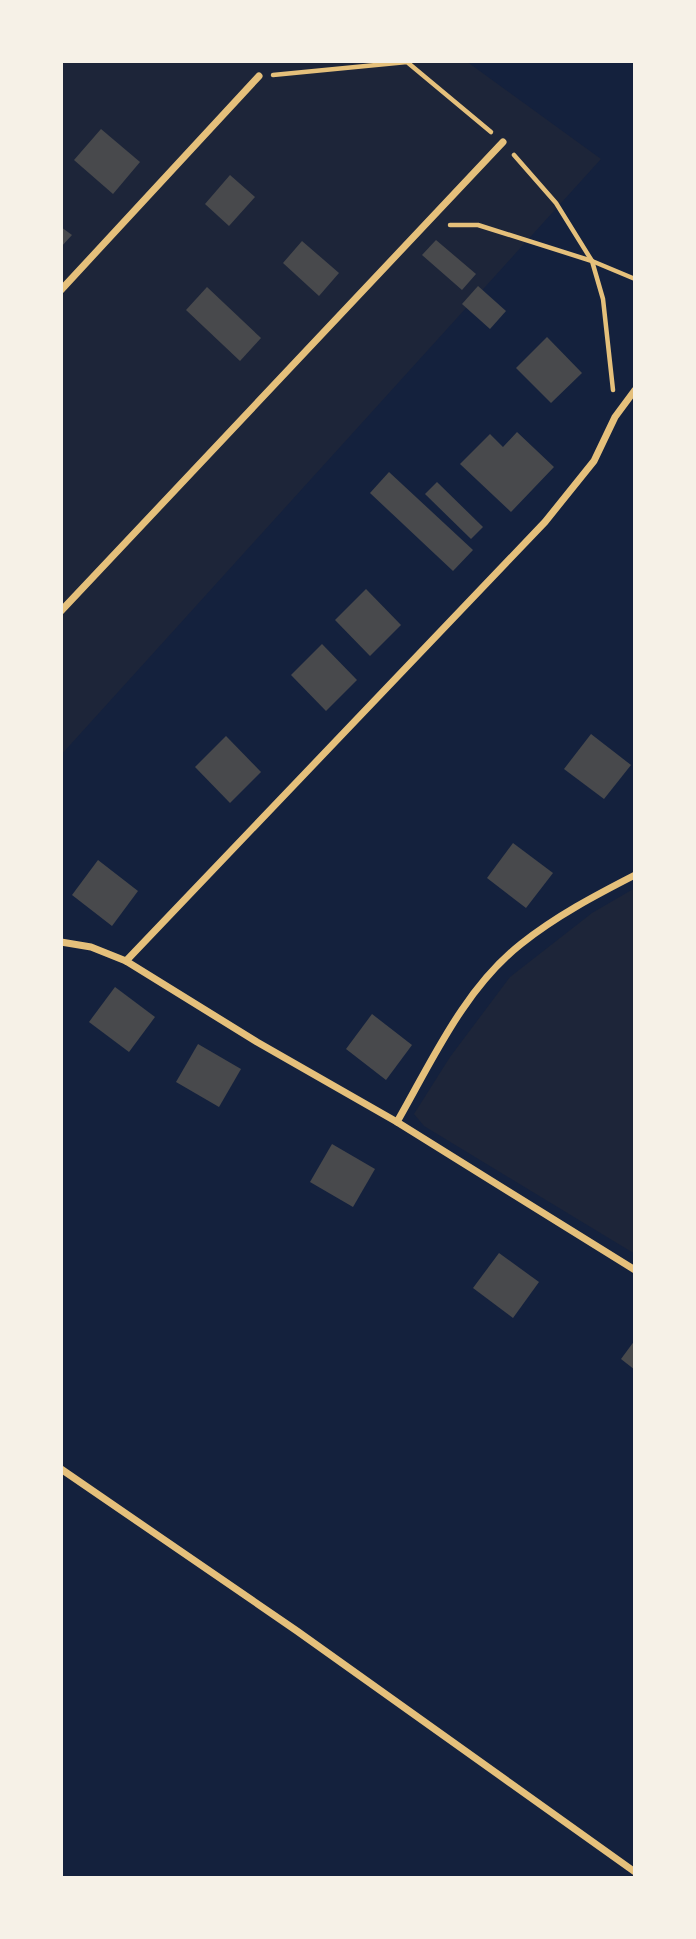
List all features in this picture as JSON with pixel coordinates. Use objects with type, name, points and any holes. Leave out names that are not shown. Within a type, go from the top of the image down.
[{"type":"street","points":[[61,290],[258,76]]},
{"type":"street","points":[[61,611],[503,142]]},
{"type":"street","points":[[126,961],[545,522],[594,461],[615,417],[635,390]]},
{"type":"street","points":[[397,1122],[464,1006],[493,971],[519,945],[544,928],[635,875]]},
{"type":"street","points":[[61,942],[91,947],[126,961],[257,1042],[397,1122],[635,1270]]},
{"type":"street","points":[[61,1469],[297,1631],[635,1872]]},
{"type":"path","points":[[258,76],[407,62],[503,142],[556,203],[592,261],[603,299],[615,417]]},
{"type":"path","points":[[425,226],[478,225],[592,261],[635,279]]},
{"type":"shaded area","points":[[61,61],[466,61],[601,159],[61,755]]},
{"type":"shaded area","points":[[635,888],[635,1254],[424,1126],[414,1114],[450,1057],[510,977],[592,913]]},
{"type":"building","points":[[101,129],[140,162],[113,194],[74,160]]},
{"type":"building","points":[[230,175],[255,197],[229,226],[205,204]]},
{"type":"building","points":[[61,227],[72,235],[61,247]]},
{"type":"building","points":[[436,240],[476,274],[462,290],[422,255]]},
{"type":"building","points":[[302,241],[339,273],[319,296],[283,263]]},
{"type":"building","points":[[478,286],[506,311],[490,329],[462,304]]},
{"type":"building","points":[[207,287],[261,338],[240,361],[186,310]]},
{"type":"building","points":[[547,337],[582,373],[551,403],[516,368]]},
{"type":"building","points":[[517,432],[554,467],[511,512],[460,464],[490,434],[503,447]]},
{"type":"building","points":[[389,472],[473,550],[453,571],[370,493]]},
{"type":"building","points":[[437,482],[483,527],[471,539],[425,494]]},
{"type":"building","points":[[366,589],[401,625],[370,656],[335,620]]},
{"type":"building","points":[[322,644],[357,680],[326,711],[291,675]]},
{"type":"building","points":[[591,734],[631,765],[604,799],[564,769]]},
{"type":"building","points":[[226,736],[261,772],[230,803],[195,767]]},
{"type":"building","points":[[513,843],[553,873],[526,908],[487,878]]},
{"type":"building","points":[[98,860],[138,891],[112,926],[72,895]]},
{"type":"building","points":[[115,987],[155,1017],[129,1052],[89,1022]]},
{"type":"building","points":[[372,1014],[412,1045],[386,1080],[346,1049]]},
{"type":"building","points":[[198,1044],[241,1069],[219,1107],[176,1082]]},
{"type":"building","points":[[332,1144],[375,1169],[353,1207],[310,1182]]},
{"type":"building","points":[[499,1253],[539,1282],[513,1318],[473,1288]]},
{"type":"building","points":[[635,1340],[635,1370],[621,1359]]}]
